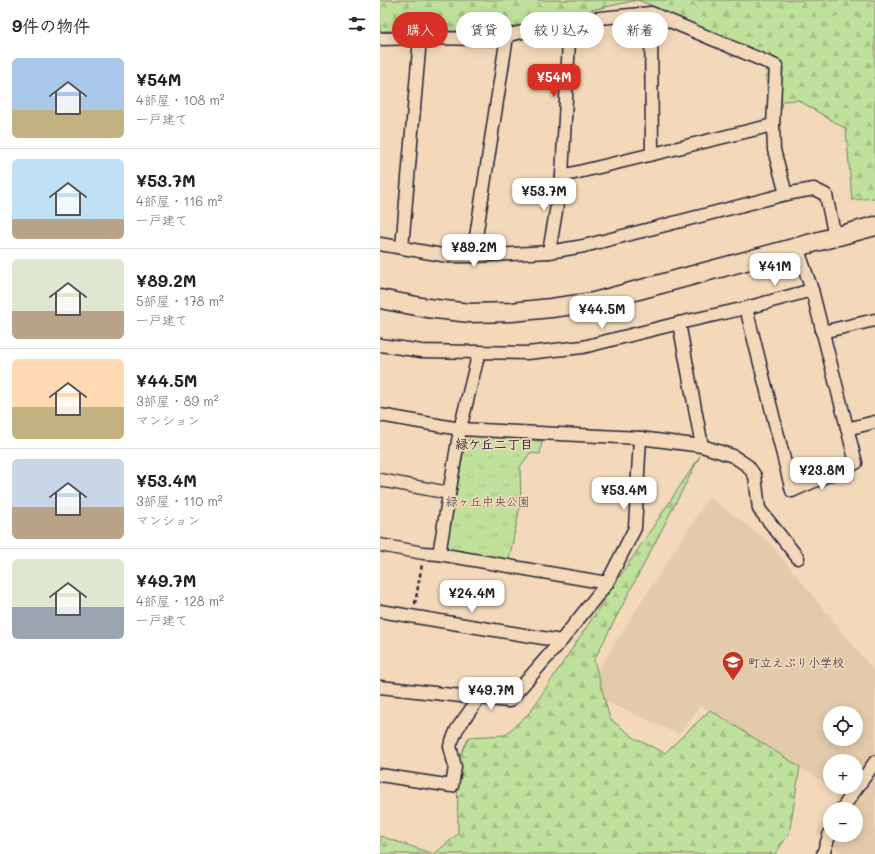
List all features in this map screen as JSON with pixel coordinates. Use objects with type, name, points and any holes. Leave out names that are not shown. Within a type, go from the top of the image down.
[{"type":"street","points":[[668,20],[776,66],[773,125],[774,150],[786,194]]},
{"type":"street","points":[[380,39],[392,39]]},
{"type":"street","points":[[402,248],[419,48]]},
{"type":"street","points":[[473,256],[505,48]]},
{"type":"street","points":[[549,252],[562,176],[569,48]]},
{"type":"street","points":[[651,48],[652,154]]},
{"type":"street","points":[[562,176],[773,125]]},
{"type":"street","points":[[380,244],[448,256],[549,252],[584,246],[786,194],[814,189],[826,195],[835,237]]},
{"type":"street","points":[[380,299],[427,308],[470,313],[512,312],[594,302],[875,226]]},
{"type":"street","points":[[746,308],[792,491],[856,463],[812,290],[798,247]]},
{"type":"street","points":[[380,345],[422,351],[527,353],[583,347],[678,323],[746,308],[812,290]]},
{"type":"street","points":[[822,332],[875,320]]},
{"type":"street","points":[[678,323],[702,446]]},
{"type":"street","points":[[439,554],[460,428],[479,352]]},
{"type":"street","points":[[380,415],[460,428],[640,438],[702,446],[733,456],[748,466],[755,476],[759,509],[798,558]]},
{"type":"street","points":[[847,429],[875,422]]},
{"type":"street","points":[[380,687],[509,702],[561,641],[607,583],[635,528],[640,438]]},
{"type":"street","points":[[380,480],[449,493]]},
{"type":"street","points":[[380,545],[607,583]]},
{"type":"street","points":[[380,611],[561,641]]},
{"type":"street","points":[[380,775],[452,786],[455,767],[450,746],[457,729],[479,698]]},
{"type":"street","points":[[847,802],[875,762]]},
{"type":"street","points":[[826,852],[828,842]]},
{"type":"path","points":[[413,617],[423,553]]},
{"type":"shaded area","name":"町立えぶり小学校","points":[[709,497],[769,542],[875,672],[875,854],[843,854],[828,842],[863,842],[863,802],[834,802],[839,794],[863,794],[863,754],[823,754],[823,782],[701,705],[679,734],[584,692]]},
{"type":"shaded area","name":"町立えぶり小学校","points":[[823,821],[823,838],[816,833]]},
{"type":"green space","points":[[380,0],[638,0],[582,12],[520,12],[520,25],[512,27],[512,12],[456,12],[456,31],[448,31],[448,12],[392,12],[392,31],[380,31]]},
{"type":"green space","points":[[638,0],[875,0],[875,198],[852,200],[846,129],[798,100],[768,102],[765,55]]},
{"type":"green space","name":"緑ヶ丘中央公園","points":[[474,435],[542,441],[540,454],[530,453],[520,467],[521,501],[509,560],[451,552],[447,546],[465,443]]},
{"type":"green space","points":[[700,456],[594,660],[610,719],[636,739],[665,753],[710,710],[800,767],[789,834],[775,854],[434,854],[458,834],[457,762],[469,737],[505,735],[530,712]]},
{"type":"green space","points":[[380,836],[434,854],[380,854]]},
{"type":"place","name":"町立えぶり小学校","points":[[733,682]]},
{"type":"district","name":"緑ケ丘二丁目","points":[[494,443]]}]
